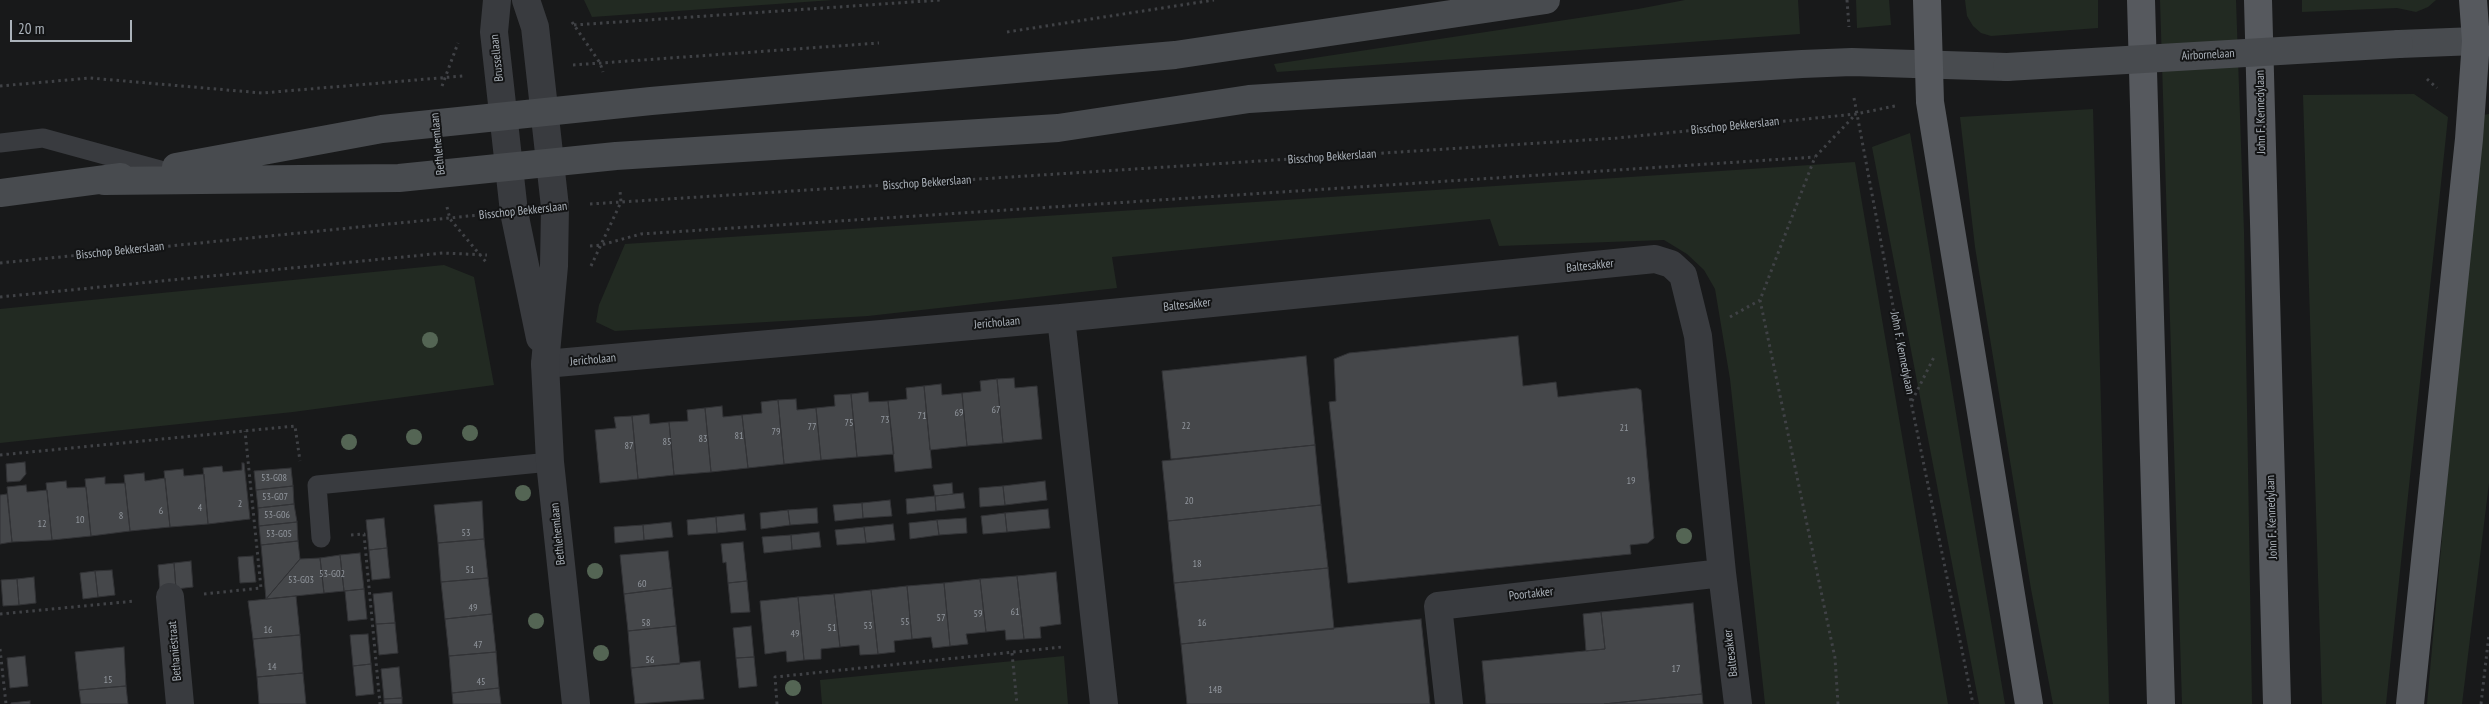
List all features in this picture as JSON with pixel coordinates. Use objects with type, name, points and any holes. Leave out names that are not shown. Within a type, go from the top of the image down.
[{"type":"main road","points":[[0,192],[104,181],[382,129],[503,116],[1175,55],[1546,0]]},
{"type":"main road","points":[[1927,0],[1931,112],[2029,704]]},
{"type":"main road","points":[[2141,0],[2162,704]]},
{"type":"main road","name":"John F. Kennedylaan","points":[[2258,0],[2277,704]]},
{"type":"main road","points":[[2410,704],[2469,139],[2483,41],[2473,0]]},
{"type":"main road","name":"Airbornelaan","points":[[1928,65],[2007,67],[2399,44],[2483,41]]},
{"type":"main road","points":[[104,181],[399,178],[616,156],[1058,128],[1249,99],[1852,62],[1928,65]]},
{"type":"street","name":"Brussellaan","points":[[497,0],[494,32],[509,167]]},
{"type":"street","points":[[526,0],[535,27],[545,113]]},
{"type":"street","name":"Bethlehemlaan","points":[[545,113],[555,207],[554,249],[545,364],[550,462],[576,704]]},
{"type":"street","name":"Bethlehemlaan","points":[[509,167],[520,252],[545,364]]},
{"type":"street","name":"Baltesakker","points":[[1061,318],[1654,260],[1671,264],[1683,275],[1698,336],[1722,573],[1738,704]]},
{"type":"street","points":[[1061,318],[1104,704]]},
{"type":"street","name":"Jericholaan","points":[[545,364],[1061,318]]},
{"type":"street","name":"Poortakker","points":[[1449,704],[1438,606],[1722,573]]},
{"type":"street","name":"Bethaniëstraat","points":[[170,597],[180,704]]},
{"type":"lane","points":[[0,143],[43,138],[160,170]]},
{"type":"lane","points":[[320,538],[318,485],[550,462]]},
{"type":"path","points":[[574,25],[941,0]]},
{"type":"path","points":[[1003,32],[1214,0]]},
{"type":"path","name":"John F. Kennedylaan","points":[[1847,0],[1856,114],[1911,402],[1973,704]]},
{"type":"path","points":[[570,16],[600,63]]},
{"type":"path","points":[[446,78],[459,35]]},
{"type":"path","points":[[540,69],[886,42]]},
{"type":"path","points":[[0,86],[90,78],[262,92],[446,78],[498,72]]},
{"type":"path","name":"Bethlehemlaan","points":[[436,124],[434,102],[446,78]]},
{"type":"path","points":[[1838,704],[1835,658],[1760,300],[1815,157],[1856,114]]},
{"type":"path","name":"Bisschop Bekkerslaan","points":[[555,207],[1617,138],[1856,114]]},
{"type":"path","points":[[554,249],[601,246],[641,234],[1815,157]]},
{"type":"path","name":"Bethlehemlaan","points":[[440,174],[450,219],[482,255],[487,264]]},
{"type":"path","name":"Bisschop Bekkerslaan","points":[[0,263],[514,212]]},
{"type":"path","points":[[0,298],[443,252],[482,255],[520,252]]},
{"type":"path","points":[[0,455],[296,426],[301,470],[318,485]]},
{"type":"path","points":[[320,538],[364,534],[380,704]]},
{"type":"path","points":[[2482,704],[2489,634]]},
{"type":"path","points":[[777,704],[774,677],[1097,643]]},
{"type":"path","points":[[0,649],[6,704]]},
{"type":"path","points":[[1012,653],[1017,704]]},
{"type":"shaded area","points":[[584,0],[833,0],[592,17]]},
{"type":"shaded area","points":[[1685,0],[1798,0],[1800,34],[1277,72],[1274,64],[1638,9]]},
{"type":"shaded area","points":[[1856,0],[1889,0],[1891,25],[1857,28]]},
{"type":"shaded area","points":[[1965,0],[2098,0],[2098,28],[1991,36],[1981,33],[1973,26],[1967,16]]},
{"type":"shaded area","points":[[2160,0],[2236,0],[2244,232],[2252,704],[2182,704]]},
{"type":"shaded area","points":[[2302,0],[2436,0],[2428,7],[2416,12],[2397,8],[2302,12]]},
{"type":"shaded area","points":[[2414,94],[2448,117],[2386,704],[2322,704],[2303,95]]},
{"type":"shaded area","points":[[2093,109],[2109,704],[2053,704],[2031,589],[1975,247],[1960,117]]},
{"type":"shaded area","points":[[2489,114],[2489,483],[2462,704],[2427,704],[2465,281],[2483,115]]},
{"type":"shaded area","points":[[1910,133],[2005,704],[1979,704],[1872,147]]},
{"type":"shaded area","points":[[1855,162],[1948,704],[1765,704],[1730,379],[1715,289],[1704,270],[1687,254],[1664,240],[1499,246],[1490,219],[1112,257],[1117,288],[868,316],[615,331],[596,322],[599,305],[625,244]]},
{"type":"shaded area","points":[[444,265],[474,277],[494,385],[293,412],[0,443],[0,309]]},
{"type":"shaded area","points":[[1064,656],[1068,704],[822,704],[820,680]]},
{"type":"building","points":[[1518,336],[1523,386],[1556,382],[1558,397],[1637,388],[1641,390],[1654,538],[1648,543],[1630,545],[1631,554],[1348,583],[1329,402],[1336,401],[1334,359],[1349,353]]},
{"type":"building","points":[[1306,356],[1315,445],[1171,459],[1162,371]]},
{"type":"building","points":[[1014,378],[1015,388],[1037,386],[1042,439],[1003,443],[997,379]]},
{"type":"building","points":[[997,379],[1003,443],[967,446],[962,393],[981,391],[980,381]]},
{"type":"building","points":[[941,384],[942,395],[962,393],[967,446],[930,450],[924,386]]},
{"type":"building","points":[[924,386],[932,468],[895,472],[888,401],[907,399],[906,388]]},
{"type":"building","points":[[868,392],[869,402],[888,401],[894,454],[857,457],[851,394]]},
{"type":"building","points":[[851,394],[857,457],[821,460],[816,408],[835,406],[834,395]]},
{"type":"building","points":[[796,399],[797,410],[816,408],[821,460],[784,464],[778,400]]},
{"type":"building","points":[[778,400],[784,464],[748,468],[742,415],[762,413],[761,402]]},
{"type":"building","points":[[722,406],[723,417],[742,415],[748,468],[711,472],[705,408]]},
{"type":"building","points":[[705,408],[711,472],[674,475],[669,422],[688,421],[687,410]]},
{"type":"building","points":[[649,414],[650,424],[669,422],[674,475],[638,479],[632,416]]},
{"type":"building","points":[[632,416],[638,479],[600,483],[595,430],[616,428],[614,417]]},
{"type":"building","points":[[1315,445],[1321,505],[1168,521],[1162,461]]},
{"type":"building","points":[[25,462],[26,474],[20,481],[7,482],[6,464]]},
{"type":"building","points":[[242,463],[244,463],[250,519],[208,524],[203,468],[222,466],[223,472],[242,470]]},
{"type":"building","points":[[291,468],[293,486],[256,490],[254,471]]},
{"type":"building","points":[[183,469],[184,476],[204,474],[208,524],[170,527],[164,471]]},
{"type":"building","points":[[144,473],[145,481],[165,478],[170,527],[130,531],[124,475]]},
{"type":"building","points":[[105,477],[105,484],[125,483],[130,531],[91,536],[85,479]]},
{"type":"building","points":[[66,481],[67,488],[86,487],[91,536],[52,540],[46,483]]},
{"type":"building","points":[[1045,481],[1047,500],[1005,505],[1003,486]]},
{"type":"building","points":[[952,483],[953,494],[935,496],[933,485]]},
{"type":"building","points":[[26,485],[27,492],[47,490],[52,540],[12,542],[7,487]]},
{"type":"building","points":[[293,486],[294,504],[258,508],[256,490]]},
{"type":"building","points":[[1003,486],[1005,505],[980,507],[979,488]]},
{"type":"building","points":[[963,493],[965,508],[936,511],[935,496]]},
{"type":"building","points":[[7,494],[12,542],[0,544],[0,495]]},
{"type":"building","points":[[935,496],[936,511],[907,514],[906,499]]},
{"type":"building","points":[[890,500],[892,516],[863,518],[862,503]]},
{"type":"building","points":[[482,501],[484,539],[438,543],[434,505]]},
{"type":"building","points":[[862,503],[863,518],[835,521],[833,505]]},
{"type":"building","points":[[294,504],[297,522],[259,526],[258,508]]},
{"type":"building","points":[[1321,505],[1328,568],[1174,583],[1168,521]]},
{"type":"building","points":[[817,508],[818,523],[790,525],[788,510]]},
{"type":"building","points":[[1048,509],[1050,528],[1007,532],[1005,513]]},
{"type":"building","points":[[788,510],[790,525],[761,529],[760,513]]},
{"type":"building","points":[[1005,513],[1007,532],[983,534],[981,516]]},
{"type":"building","points":[[744,514],[746,530],[717,533],[716,517]]},
{"type":"building","points":[[716,517],[717,533],[688,535],[687,520]]},
{"type":"building","points":[[384,518],[387,548],[369,550],[366,520]]},
{"type":"building","points":[[966,518],[967,533],[939,535],[937,520]]},
{"type":"building","points":[[937,520],[939,535],[910,539],[909,523]]},
{"type":"building","points":[[297,522],[298,541],[261,545],[259,526]]},
{"type":"building","points":[[671,522],[673,537],[644,540],[643,525]]},
{"type":"building","points":[[893,524],[895,540],[866,543],[864,527]]},
{"type":"building","points":[[643,525],[644,540],[615,543],[614,527]]},
{"type":"building","points":[[864,527],[866,543],[837,545],[835,530]]},
{"type":"building","points":[[819,532],[821,547],[792,550],[791,535]]},
{"type":"building","points":[[791,535],[792,550],[764,553],[762,537]]},
{"type":"building","points":[[484,539],[488,578],[441,582],[438,543]]},
{"type":"building","points":[[298,541],[300,559],[266,599],[261,545]]},
{"type":"building","points":[[743,542],[747,581],[728,583],[726,562],[723,563],[721,544]]},
{"type":"building","points":[[387,548],[390,578],[372,580],[369,550]]},
{"type":"building","points":[[668,551],[672,588],[624,594],[620,555]]},
{"type":"building","points":[[360,553],[364,589],[344,591],[340,555]]},
{"type":"building","points":[[340,555],[344,591],[324,593],[320,558]]},
{"type":"building","points":[[253,556],[256,582],[240,583],[238,557]]},
{"type":"building","points":[[320,558],[324,593],[266,599],[300,559]]},
{"type":"building","points":[[191,561],[193,587],[176,589],[174,563]]},
{"type":"building","points":[[174,563],[176,589],[160,590],[158,565]]},
{"type":"building","points":[[1328,568],[1334,629],[1181,644],[1174,583]]},
{"type":"building","points":[[112,570],[115,595],[98,597],[95,571]]},
{"type":"building","points":[[95,571],[98,597],[83,599],[80,573]]},
{"type":"building","points":[[1056,572],[1061,624],[1040,627],[1041,638],[1024,639],[1017,576]]},
{"type":"building","points":[[1017,576],[1024,639],[1006,640],[1005,630],[986,632],[980,579]]},
{"type":"building","points":[[34,577],[36,603],[19,605],[17,579]]},
{"type":"building","points":[[488,578],[492,614],[445,619],[441,582]]},
{"type":"building","points":[[17,579],[19,605],[3,606],[1,580]]},
{"type":"building","points":[[980,579],[986,632],[966,634],[968,644],[950,646],[944,583]]},
{"type":"building","points":[[747,581],[750,612],[731,613],[728,583]]},
{"type":"building","points":[[944,583],[950,646],[933,648],[931,637],[912,639],[907,586]]},
{"type":"building","points":[[907,586],[912,639],[894,641],[895,652],[878,654],[871,590]]},
{"type":"building","points":[[672,588],[676,626],[628,631],[624,594]]},
{"type":"building","points":[[364,589],[367,619],[348,621],[345,591]]},
{"type":"building","points":[[871,590],[878,654],[860,655],[859,645],[840,647],[834,594]]},
{"type":"building","points":[[392,592],[395,623],[376,624],[373,594]]},
{"type":"building","points":[[834,594],[840,647],[821,649],[821,659],[804,660],[798,597]]},
{"type":"building","points":[[296,596],[300,635],[253,639],[248,601]]},
{"type":"building","points":[[798,597],[804,660],[787,662],[786,651],[765,654],[760,601]]},
{"type":"building","points":[[1693,603],[1702,694],[1604,704],[1486,704],[1482,661],[1605,649],[1601,612]]},
{"type":"building","points":[[1601,612],[1605,649],[1586,651],[1583,614]]},
{"type":"building","points":[[492,614],[496,652],[449,656],[445,619]]},
{"type":"building","points":[[1421,619],[1430,704],[1187,704],[1181,644]]},
{"type":"building","points":[[395,623],[398,653],[379,655],[376,624]]},
{"type":"building","points":[[676,626],[680,664],[631,668],[628,631]]},
{"type":"building","points":[[751,626],[754,657],[736,658],[733,628]]},
{"type":"building","points":[[368,634],[371,664],[353,666],[350,635]]},
{"type":"building","points":[[300,635],[303,673],[257,677],[253,639]]},
{"type":"building","points":[[124,647],[126,686],[79,690],[75,652]]},
{"type":"building","points":[[496,652],[499,688],[452,693],[449,656]]},
{"type":"building","points":[[25,656],[28,686],[10,688],[7,658]]},
{"type":"building","points":[[754,657],[757,686],[739,688],[736,658]]},
{"type":"building","points":[[700,661],[704,699],[635,704],[631,668]]},
{"type":"building","points":[[371,664],[374,694],[356,696],[353,666]]},
{"type":"building","points":[[399,667],[402,698],[384,699],[381,669]]},
{"type":"building","points":[[303,673],[306,704],[259,704],[257,677]]},
{"type":"building","points":[[126,686],[128,704],[81,704],[79,690]]},
{"type":"building","points":[[499,688],[501,704],[453,704],[452,693]]},
{"type":"building","points":[[1702,694],[1703,704],[1604,704]]},
{"type":"building","points":[[402,698],[402,704],[384,704],[384,699]]},
{"type":"building","points":[[30,701],[30,704],[11,704],[11,703]]}]
